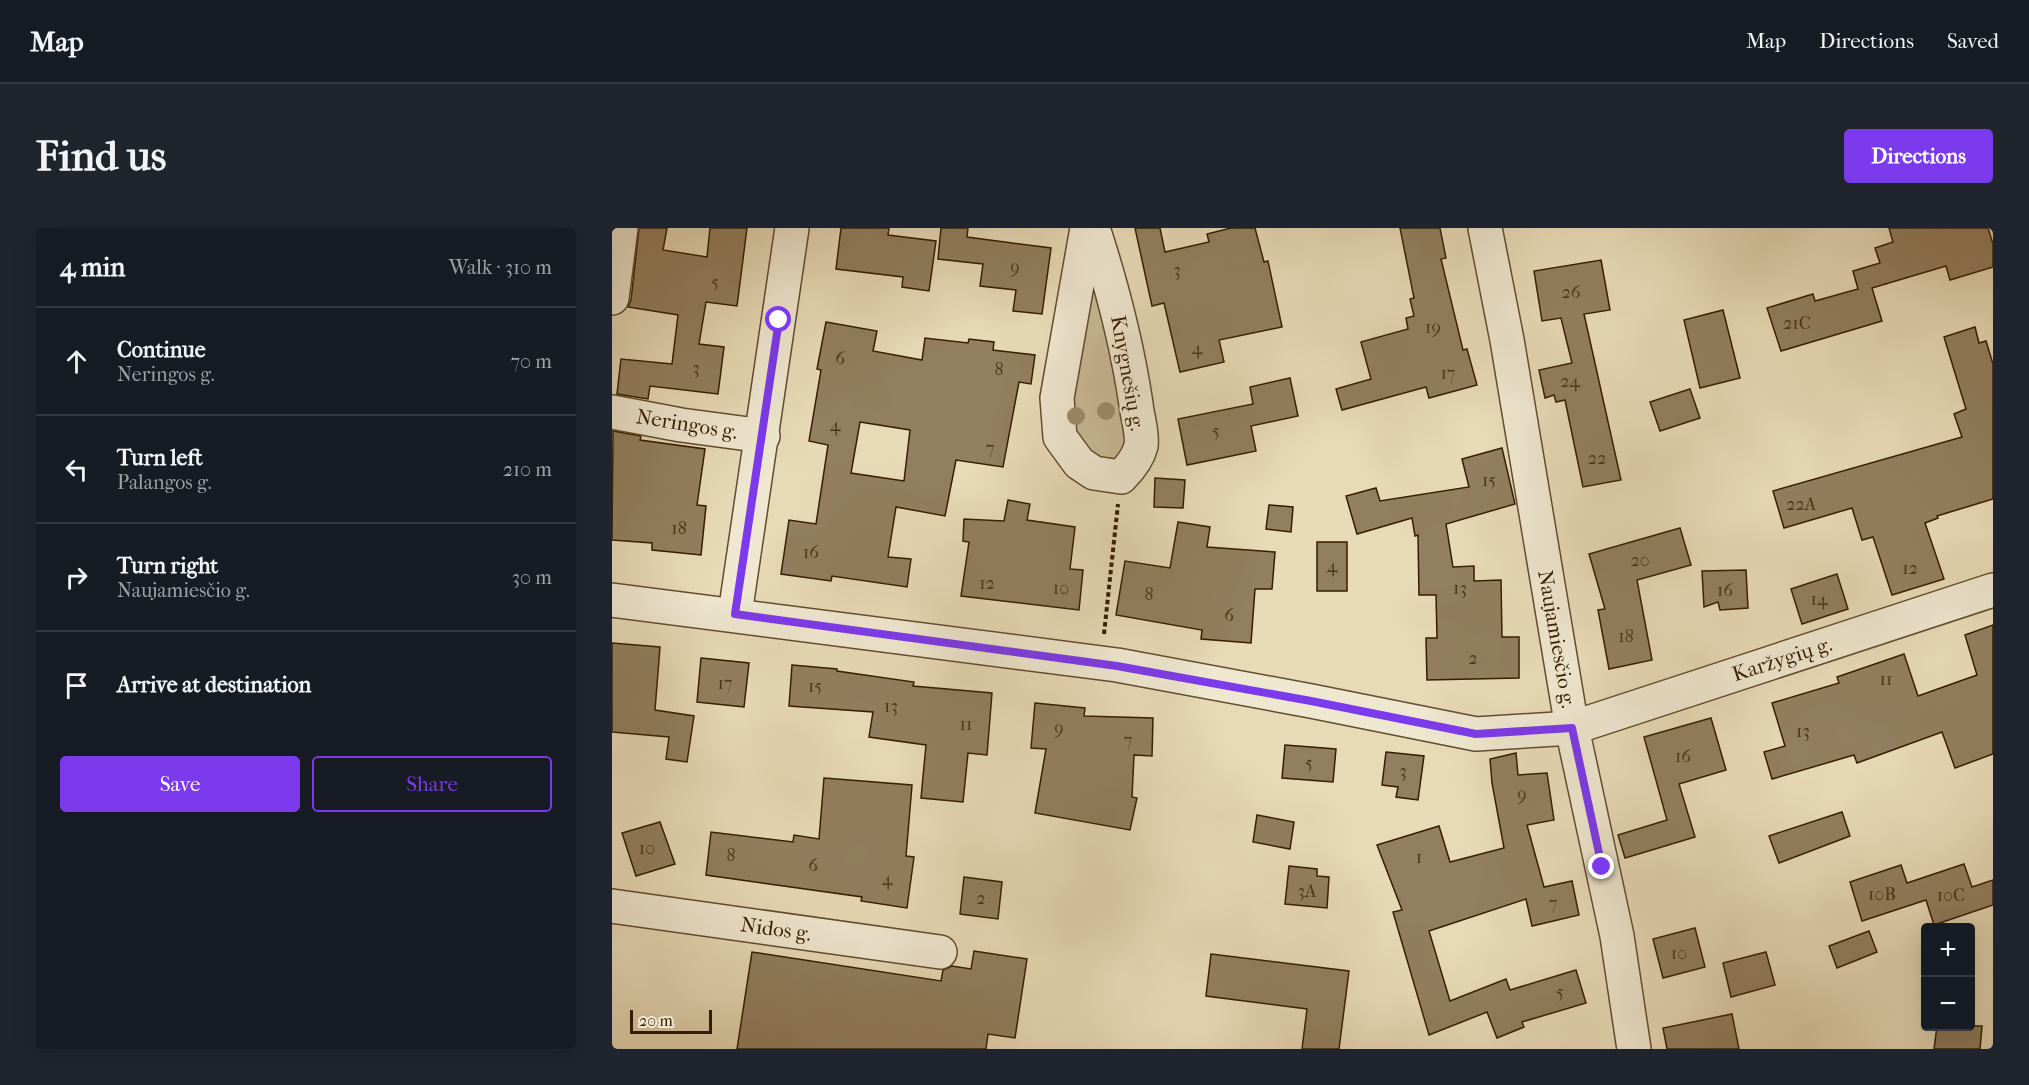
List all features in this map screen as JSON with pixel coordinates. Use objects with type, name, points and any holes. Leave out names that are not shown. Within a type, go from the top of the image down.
[{"type":"street","points":[[612,298],[621,228]]},
{"type":"street","name":"Neringos g.","points":[[735,614],[792,228]]},
{"type":"street","points":[[1087,228],[1057,398],[1060,437],[1079,463],[1094,473],[1122,477]]},
{"type":"street","name":"Knygnešių g.","points":[[1093,228],[1122,328],[1141,445],[1132,465],[1122,477]]},
{"type":"street","name":"Naujamiesčio g.","points":[[1485,228],[1507,340],[1572,728],[1617,936],[1634,1049]]},
{"type":"street","name":"Neringos g.","points":[[612,412],[681,425],[763,436]]},
{"type":"street","name":"Karžygių g.","points":[[612,600],[735,614],[1117,666],[1476,734],[1572,728],[1993,590]]},
{"type":"street","name":"Nidos g.","points":[[612,906],[940,952]]},
{"type":"path","points":[[1104,636],[1122,477]]},
{"type":"shaded area","points":[[1094,265],[1125,398],[1127,445],[1116,462],[1077,450],[1068,389]]},
{"type":"building","points":[[639,228],[667,228],[663,250],[707,257],[710,228],[747,228],[737,306],[706,302],[699,344],[724,347],[718,394],[650,386],[648,399],[617,394],[621,359],[672,364],[678,315],[628,307],[631,300]]},
{"type":"building","points":[[841,228],[889,228],[888,235],[936,241],[929,291],[902,287],[903,277],[836,269]]},
{"type":"building","points":[[941,228],[968,228],[967,237],[1051,248],[1042,314],[1013,311],[1016,290],[980,286],[983,264],[938,259]]},
{"type":"building","points":[[1135,228],[1160,228],[1165,252],[1209,242],[1207,234],[1231,228],[1255,228],[1264,262],[1268,261],[1282,327],[1219,340],[1224,362],[1180,372],[1164,303],[1152,306]]},
{"type":"building","points":[[1400,228],[1440,228],[1446,258],[1441,259],[1463,350],[1467,349],[1477,385],[1429,398],[1426,387],[1342,410],[1336,389],[1371,379],[1361,342],[1408,329],[1406,318],[1414,316],[1410,299],[1414,298]]},
{"type":"building","points":[[1889,228],[1988,228],[1993,244],[1993,267],[1950,280],[1946,266],[1872,288],[1882,321],[1781,351],[1767,308],[1813,294],[1815,301],[1858,289],[1853,271],[1880,263],[1875,248],[1893,242]]},
{"type":"building","points":[[1601,260],[1610,310],[1584,314],[1621,480],[1583,487],[1565,400],[1556,402],[1554,395],[1545,398],[1539,370],[1572,363],[1561,318],[1542,321],[1534,271]]},
{"type":"building","points":[[1723,310],[1740,378],[1700,388],[1684,320]]},
{"type":"building","points":[[826,322],[877,331],[873,351],[922,360],[925,338],[968,343],[969,339],[994,342],[993,350],[1035,355],[1031,384],[1019,382],[1003,467],[956,460],[945,516],[896,507],[888,557],[911,559],[907,587],[832,576],[831,581],[781,574],[789,520],[816,524],[828,445],[809,441],[821,370],[817,369]],"holes":[[[860,422],[910,430],[904,481],[851,473]]]},
{"type":"building","points":[[1975,327],[1979,343],[1986,341],[1993,364],[1993,499],[1937,516],[1938,518],[1925,523],[1944,579],[1892,595],[1873,537],[1862,540],[1852,508],[1784,528],[1773,491],[1962,437],[1954,414],[1966,409],[1944,337]]},
{"type":"building","points":[[1290,378],[1298,416],[1251,426],[1256,451],[1187,465],[1178,419],[1253,404],[1250,387]]},
{"type":"building","points":[[1690,389],[1700,418],[1660,431],[1650,402]]},
{"type":"building","points":[[613,431],[641,436],[640,440],[705,449],[697,505],[706,506],[701,555],[652,550],[652,543],[612,540]]},
{"type":"building","points":[[1502,448],[1515,504],[1446,524],[1453,567],[1474,566],[1474,581],[1501,580],[1502,637],[1519,637],[1519,678],[1427,680],[1426,638],[1437,638],[1436,595],[1419,595],[1418,535],[1415,536],[1412,518],[1357,534],[1346,496],[1376,488],[1380,501],[1469,487],[1462,459]]},
{"type":"building","points":[[1155,478],[1185,480],[1183,508],[1154,507]]},
{"type":"building","points":[[1008,500],[1030,504],[1027,520],[1075,527],[1070,569],[1083,570],[1079,610],[961,596],[969,542],[963,541],[964,519],[1004,521]]},
{"type":"building","points":[[1269,505],[1293,507],[1291,532],[1266,529]]},
{"type":"building","points":[[1178,522],[1210,527],[1207,547],[1275,552],[1272,589],[1255,589],[1251,643],[1201,639],[1202,630],[1116,615],[1125,561],[1170,568]]},
{"type":"building","points":[[1680,528],[1691,565],[1637,580],[1652,660],[1609,669],[1598,610],[1605,609],[1589,554]]},
{"type":"building","points":[[1317,542],[1347,542],[1347,591],[1317,591]]},
{"type":"building","points":[[1746,570],[1748,608],[1720,610],[1718,602],[1704,607],[1702,571]]},
{"type":"building","points":[[1837,574],[1848,609],[1802,624],[1791,589]]},
{"type":"building","points":[[1993,625],[1993,754],[1955,768],[1942,732],[1857,763],[1854,755],[1772,779],[1764,752],[1785,746],[1772,703],[1839,683],[1837,677],[1904,654],[1918,696],[1977,675],[1965,635]]},
{"type":"building","points":[[612,643],[660,647],[655,710],[694,716],[687,762],[666,759],[669,737],[612,732]]},
{"type":"building","points":[[701,658],[749,663],[744,707],[697,702]]},
{"type":"building","points":[[792,665],[837,669],[837,671],[914,682],[913,686],[992,693],[987,755],[968,753],[963,802],[921,798],[926,745],[869,737],[873,712],[789,706]]},
{"type":"building","points":[[1035,703],[1085,708],[1084,716],[1153,718],[1152,756],[1134,755],[1132,797],[1137,798],[1130,830],[1035,813],[1046,749],[1031,748]]},
{"type":"building","points":[[1711,718],[1726,770],[1679,784],[1695,837],[1625,858],[1618,835],[1667,820],[1644,737]]},
{"type":"building","points":[[1285,745],[1336,749],[1333,782],[1282,778]]},
{"type":"building","points":[[1386,752],[1424,756],[1418,800],[1396,797],[1398,787],[1382,785]]},
{"type":"building","points":[[1516,753],[1518,775],[1547,773],[1554,820],[1527,825],[1544,887],[1572,881],[1579,915],[1532,926],[1526,899],[1429,931],[1450,1001],[1506,979],[1510,990],[1576,970],[1586,1003],[1522,1022],[1524,1027],[1497,1038],[1487,1012],[1429,1035],[1393,912],[1402,910],[1377,845],[1439,826],[1450,862],[1504,848],[1490,759]]},
{"type":"building","points":[[824,778],[912,785],[906,856],[914,857],[907,908],[861,901],[862,897],[706,875],[711,832],[793,842],[794,835],[819,839]]},
{"type":"building","points":[[1842,812],[1850,836],[1779,863],[1769,836]]},
{"type":"building","points":[[1257,815],[1294,822],[1290,849],[1253,842]]},
{"type":"building","points":[[660,822],[675,864],[636,876],[622,833]]},
{"type":"building","points":[[1964,864],[1972,887],[1993,880],[1993,905],[1940,923],[1933,923],[1926,900],[1862,921],[1850,882],[1901,865],[1907,883]]},
{"type":"building","points":[[1289,866],[1317,869],[1317,876],[1329,877],[1327,908],[1285,904]]},
{"type":"building","points":[[964,877],[1002,882],[998,919],[960,914]]},
{"type":"building","points":[[1695,928],[1705,967],[1663,978],[1653,939]]},
{"type":"building","points":[[1869,931],[1877,952],[1837,968],[1829,946]]},
{"type":"building","points":[[974,951],[1027,959],[1015,1038],[988,1034],[986,1049],[737,1049],[752,952],[941,981],[943,970],[952,966],[971,969]]},
{"type":"building","points":[[1766,952],[1775,985],[1731,997],[1723,963]]},
{"type":"building","points":[[1211,954],[1349,971],[1339,1049],[1302,1049],[1307,1009],[1206,996]]},
{"type":"building","points":[[1732,1014],[1739,1049],[1667,1049],[1663,1028]]},
{"type":"building","points":[[1975,1026],[1982,1026],[1980,1049],[1934,1049],[1936,1031],[1975,1031]]},
{"type":"route","points":[[779,320],[735,614],[1117,666],[1476,734],[1572,728],[1602,867]]}]
